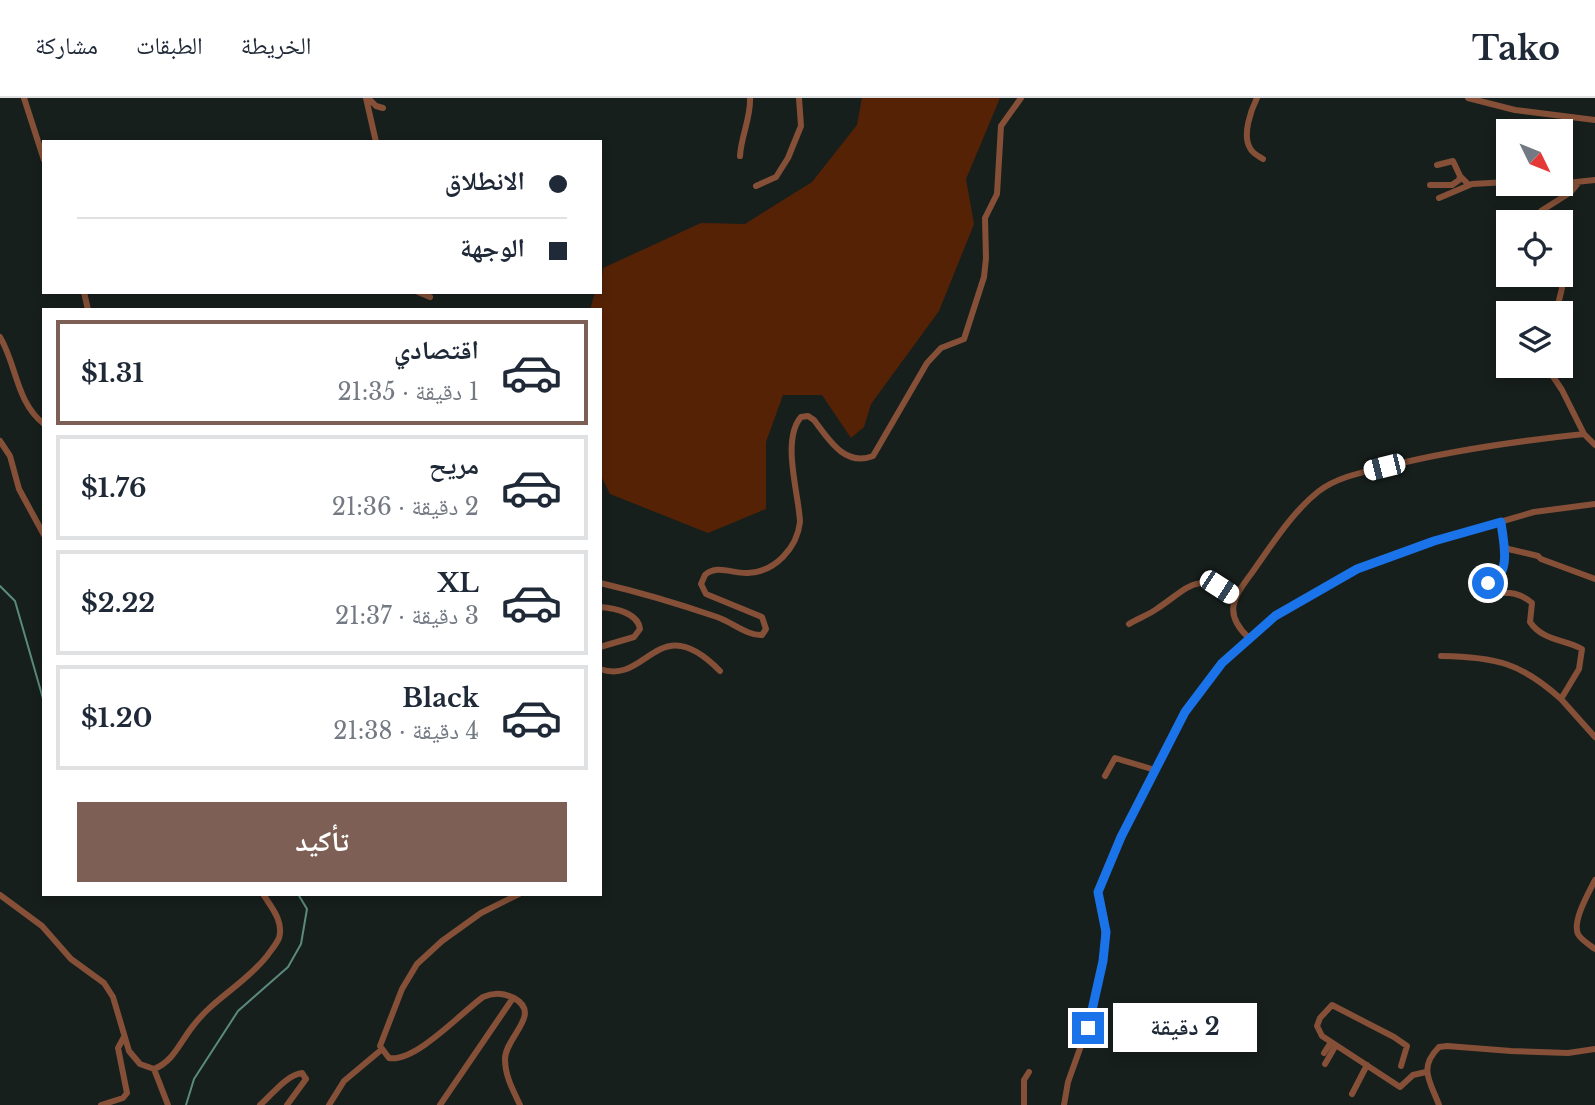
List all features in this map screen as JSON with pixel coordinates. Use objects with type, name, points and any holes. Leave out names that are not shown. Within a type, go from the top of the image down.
[{"type":"street","points":[[24,98],[42,154]]},
{"type":"street","points":[[367,98],[383,108]]},
{"type":"street","points":[[367,98],[376,140]]},
{"type":"street","points":[[740,156],[741,143],[751,111],[750,98]]},
{"type":"street","points":[[756,186],[776,177],[788,158],[801,126],[799,98]]},
{"type":"street","points":[[602,584],[720,618],[755,635],[762,635],[766,629],[762,617],[706,594],[701,584],[709,571],[716,569],[753,573],[775,564],[791,549],[800,522],[792,441],[794,424],[808,416],[841,452],[850,458],[859,460],[873,456],[927,363],[941,348],[964,339],[984,277],[985,218],[997,194],[1001,126],[1021,98]]},
{"type":"street","points":[[1257,98],[1247,140],[1249,148],[1263,159]]},
{"type":"street","points":[[1468,98],[1515,110],[1595,120]]},
{"type":"street","points":[[1437,165],[1453,161],[1460,176],[1469,185]]},
{"type":"street","points":[[1430,185],[1452,185],[1460,176]]},
{"type":"street","points":[[1573,183],[1595,180]]},
{"type":"street","points":[[1543,210],[1571,192],[1579,182]]},
{"type":"street","points":[[1439,198],[1469,185],[1496,183]]},
{"type":"street","points":[[423,294],[430,297]]},
{"type":"street","points":[[0,337],[23,399],[42,422]]},
{"type":"street","points":[[1554,378],[1584,434],[1595,445]]},
{"type":"street","points":[[1249,638],[1237,628],[1233,617],[1235,597],[1299,512],[1317,492],[1335,481],[1448,451],[1584,434]]},
{"type":"street","points":[[0,441],[10,456],[19,489],[42,531]]},
{"type":"street","points":[[1064,1105],[1068,1082],[1092,1015],[1103,961],[1105,919],[1098,892],[1121,837],[1194,699],[1227,658],[1275,616],[1357,569],[1434,541],[1534,512],[1595,504]]},
{"type":"street","points":[[1501,522],[1504,548],[1501,576],[1473,587],[1485,592],[1512,592],[1525,597],[1532,603],[1530,622],[1535,629],[1556,641],[1570,642],[1582,649],[1580,669],[1561,699]]},
{"type":"street","points":[[1504,548],[1538,556],[1595,579]]},
{"type":"street","points":[[1129,624],[1197,584],[1211,583],[1235,597]]},
{"type":"street","points":[[602,607],[633,616],[640,625],[634,637],[602,646]]},
{"type":"street","points":[[602,670],[607,672],[622,670],[662,648],[680,645],[707,658],[720,671]]},
{"type":"street","points":[[1441,656],[1471,656],[1507,663],[1539,679],[1595,737]]},
{"type":"street","points":[[1105,776],[1115,758],[1155,771]]},
{"type":"street","points":[[1595,880],[1580,913],[1577,927],[1578,934],[1595,949]]},
{"type":"street","points":[[0,895],[43,926],[71,959],[104,983],[113,997],[124,1037],[134,1058],[140,1064],[154,1069],[168,1105]]},
{"type":"street","points":[[154,1069],[169,1060],[199,1018],[247,979],[276,944],[280,930],[278,919],[263,896]]},
{"type":"street","points":[[515,896],[481,913],[442,941],[417,964],[402,989],[380,1043],[381,1050],[389,1058],[403,1057],[424,1044],[483,997],[501,993],[513,998],[522,1004],[527,1014],[510,1040],[505,1060],[509,1083],[520,1105]]},
{"type":"street","points":[[440,1105],[513,998]]},
{"type":"street","points":[[1401,1066],[1407,1046],[1394,1037],[1332,1005],[1320,1018],[1317,1026],[1322,1036],[1400,1087],[1413,1075],[1426,1072]]},
{"type":"street","points":[[101,1105],[123,1098],[127,1093],[118,1048],[124,1037]]},
{"type":"street","points":[[1324,1053],[1334,1043]]},
{"type":"street","points":[[1325,1064],[1334,1043]]},
{"type":"street","points":[[1439,1105],[1426,1072],[1431,1056],[1439,1047],[1568,1053],[1595,1049]]},
{"type":"street","points":[[329,1105],[344,1082],[366,1060],[381,1050]]},
{"type":"street","points":[[1352,1094],[1367,1065]]},
{"type":"street","points":[[1024,1105],[1024,1080],[1029,1072]]},
{"type":"street","points":[[260,1105],[287,1080],[302,1073],[306,1077],[305,1081],[287,1105]]},
{"type":"shaded area","points":[[862,98],[1000,98],[966,179],[974,224],[939,311],[871,404],[864,427],[851,438],[822,395],[783,395],[766,442],[766,509],[708,533],[610,494],[602,478],[602,308],[591,308],[594,294],[602,294],[603,268],[701,223],[745,224],[812,182],[857,125]]},
{"type":"waterway","points":[[0,586],[15,601],[42,695]]},
{"type":"waterway","points":[[186,1105],[194,1079],[238,1011],[288,967],[301,944],[307,909],[299,896]]},
{"type":"route","points":[[1088,1028],[1103,961],[1106,932],[1098,892],[1121,837],[1185,712],[1222,663],[1275,616],[1357,569],[1434,541],[1501,522],[1503,572],[1498,579],[1488,583]]}]
